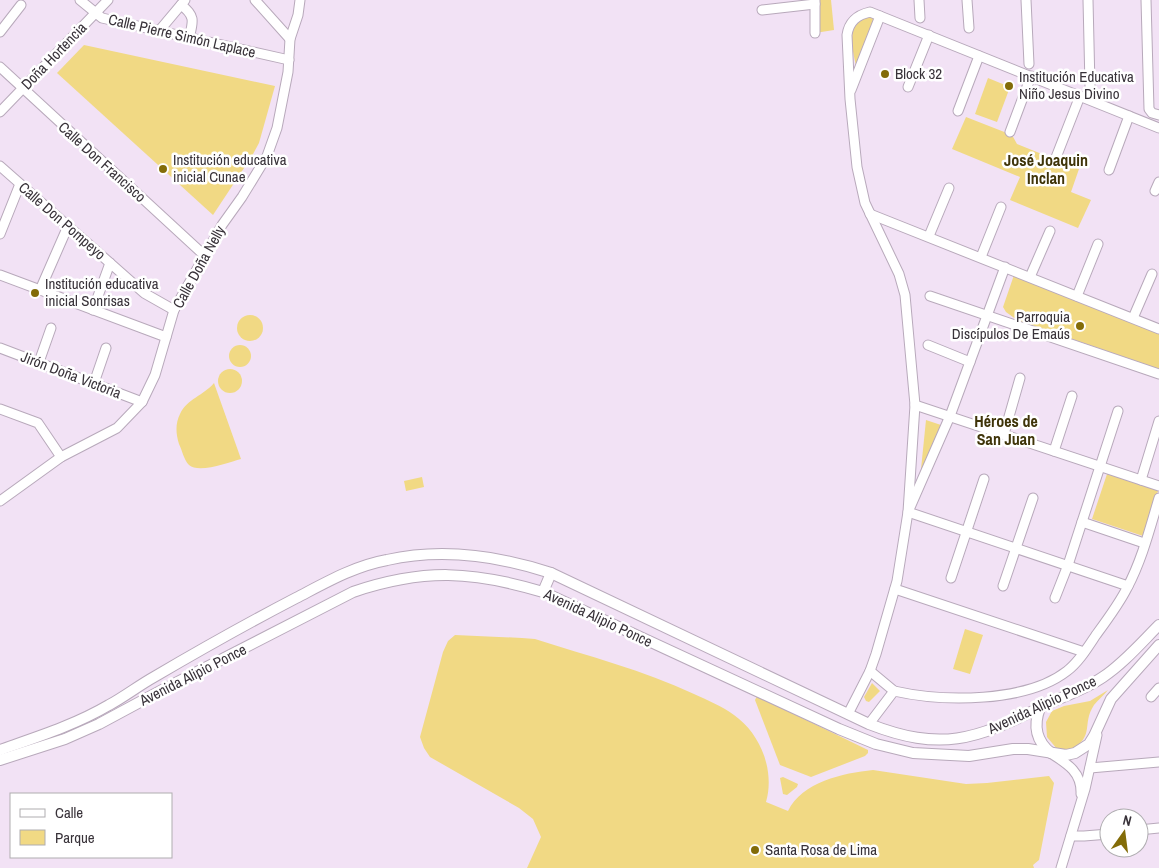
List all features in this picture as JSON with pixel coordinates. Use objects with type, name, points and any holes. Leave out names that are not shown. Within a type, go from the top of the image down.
[{"type":"main road","name":"Avenida Alipio Ponce","points":[[0,750],[72,724],[101,710],[230,634],[318,587],[359,568],[384,560],[407,556],[466,556],[504,560],[551,573],[869,724],[905,736],[929,740],[953,740],[983,733],[1008,724],[1103,677],[1124,660],[1159,625]]},
{"type":"main road","points":[[543,592],[551,573]]},
{"type":"main road","name":"Avenida Alipio Ponce","points":[[0,760],[65,739],[99,724],[354,592],[409,577],[435,575],[479,577],[508,582],[543,592],[739,684],[876,744],[913,753],[969,756],[1014,749],[1066,755],[1075,753],[1084,749],[1094,736],[1110,699],[1159,645]]},
{"type":"main road","points":[[1040,708],[1037,716],[1037,733],[1040,741],[1052,754]]},
{"type":"street","name":"Calle Pierre Simón Laplace","points":[[80,0],[102,18],[289,60]]},
{"type":"street","name":"Doña Hortencia","points":[[0,112],[108,0]]},
{"type":"street","points":[[255,0],[290,39]]},
{"type":"street","name":"Calle Doña Nelly","points":[[0,501],[61,457],[116,428],[142,402],[155,375],[174,310],[222,225],[267,156],[277,128],[288,72],[290,39],[298,15],[300,0]]},
{"type":"street","points":[[919,0],[920,18]]},
{"type":"street","points":[[967,0],[970,28]]},
{"type":"street","points":[[1026,0],[1028,64]]},
{"type":"street","points":[[1088,0],[1090,86]]},
{"type":"street","points":[[1146,0],[1149,109],[1156,114]]},
{"type":"street","points":[[762,10],[815,2],[815,33]]},
{"type":"street","points":[[159,31],[183,3],[193,21],[189,38]]},
{"type":"street","points":[[0,32],[21,5]]},
{"type":"street","points":[[848,714],[870,671],[895,589],[908,512],[915,405],[905,295],[899,274],[865,203],[857,167],[850,93],[848,27],[860,14],[870,12],[1159,128]]},
{"type":"street","points":[[850,93],[880,16]]},
{"type":"street","points":[[908,87],[929,35]]},
{"type":"street","points":[[958,111],[979,56]]},
{"type":"street","name":"Calle Don Francisco","points":[[0,67],[204,255]]},
{"type":"street","points":[[1010,132],[1031,76]]},
{"type":"street","points":[[1055,160],[1080,96]]},
{"type":"street","points":[[1109,170],[1129,116]]},
{"type":"street","name":"Calle Don Pompeyo","points":[[0,166],[144,293],[174,310]]},
{"type":"street","points":[[0,234],[20,184]]},
{"type":"street","points":[[929,236],[949,188]]},
{"type":"street","points":[[980,257],[1001,207]]},
{"type":"street","points":[[870,214],[1159,329]]},
{"type":"street","points":[[40,290],[68,226]]},
{"type":"street","points":[[1030,277],[1050,231]]},
{"type":"street","points":[[1078,296],[1098,244]]},
{"type":"street","points":[[93,310],[110,263]]},
{"type":"street","points":[[908,512],[950,416],[1005,267]]},
{"type":"street","points":[[1133,318],[1152,274]]},
{"type":"street","points":[[0,275],[166,337]]},
{"type":"street","points":[[930,296],[1159,374]]},
{"type":"street","points":[[39,362],[51,328]]},
{"type":"street","points":[[928,345],[970,362]]},
{"type":"street","name":"Jirón Doña Victoria","points":[[0,348],[142,402]]},
{"type":"street","points":[[94,383],[106,348]]},
{"type":"street","points":[[1004,434],[1020,378]]},
{"type":"street","points":[[1054,451],[1072,396]]},
{"type":"street","points":[[915,405],[1159,486]]},
{"type":"street","points":[[0,410],[38,423],[61,457]]},
{"type":"street","points":[[1055,598],[1068,565],[1118,411]]},
{"type":"street","points":[[1141,480],[1159,421]]},
{"type":"street","points":[[951,578],[984,478]]},
{"type":"street","points":[[1002,586],[1033,498]]},
{"type":"street","points":[[870,671],[894,690],[915,696],[975,698],[997,696],[1042,685],[1062,675],[1069,670],[1084,652],[1128,586],[1159,498]]},
{"type":"street","points":[[908,512],[1128,586]]},
{"type":"street","points":[[1082,522],[1144,544]]},
{"type":"street","points":[[895,589],[1084,652]]},
{"type":"street","points":[[1155,696],[1159,688]]},
{"type":"street","points":[[869,724],[894,690]]},
{"type":"street","points":[[1061,868],[1090,768],[1098,727]]},
{"type":"street","points":[[1052,754],[1068,764],[1079,779],[1081,787],[1078,809]]},
{"type":"street","points":[[1090,768],[1159,762]]},
{"type":"street","points":[[1071,836],[1099,835]]},
{"type":"green space","points":[[815,0],[831,0],[834,30],[815,33]]},
{"type":"green space","points":[[867,16],[877,19],[856,65],[852,44],[853,31],[860,20]]},
{"type":"green space","points":[[84,45],[275,86],[259,143],[213,215],[57,73]]},
{"type":"green space","points":[[988,78],[1010,87],[997,122],[975,114]]},
{"type":"green space","points":[[966,117],[1012,135],[1017,144],[1079,169],[1071,192],[1091,200],[1078,228],[1010,200],[1020,177],[952,149]]},
{"type":"green space","points":[[1014,275],[1159,331],[1159,369],[1017,320],[1006,312],[1003,307]]},
{"type":"green space","points":[[250,315],[259,319],[263,328],[259,337],[250,341],[241,337],[237,328],[241,319]]},
{"type":"green space","points":[[240,345],[248,348],[251,356],[248,364],[240,367],[232,364],[229,356],[232,348]]},
{"type":"green space","points":[[230,369],[238,373],[242,381],[238,389],[230,393],[222,389],[218,381],[222,373]]},
{"type":"green space","points":[[214,383],[241,459],[214,467],[194,467],[189,465],[184,458],[179,444],[177,422],[183,409]]},
{"type":"green space","points":[[926,420],[941,425],[920,479]]},
{"type":"green space","points":[[1108,471],[1159,488],[1143,536],[1092,519]]},
{"type":"green space","points":[[422,477],[424,487],[406,491],[404,481]]},
{"type":"green space","points":[[965,629],[983,635],[970,674],[953,669]]},
{"type":"green space","points":[[455,635],[535,639],[675,685],[719,706],[734,715],[752,732],[764,754],[769,778],[766,802],[788,811],[794,801],[813,786],[861,771],[873,770],[966,784],[1049,776],[1054,783],[1039,860],[1033,865],[1034,868],[527,868],[541,837],[533,819],[519,808],[430,757],[420,737],[443,652],[448,641]]},
{"type":"green space","points":[[872,683],[880,691],[869,702],[864,697]]},
{"type":"green space","points":[[1108,690],[1090,712],[1086,735],[1083,740],[1070,751],[1057,749],[1047,737],[1046,722],[1052,711],[1064,706],[1090,701]]},
{"type":"green space","points":[[757,696],[868,750],[868,753],[865,756],[811,777],[780,765],[755,700]]},
{"type":"green space","points":[[783,777],[798,784],[787,795],[783,794],[780,778]]},
{"type":"place","name":"Block 32","points":[[885,74]]},
{"type":"place","name":"Institución Educativa Niño Jesus Divino","points":[[1009,86]]},
{"type":"place","name":"Institución educativa inicial Cunae","points":[[163,169]]},
{"type":"place","name":"Institución educativa inicial Sonrisas","points":[[35,293]]},
{"type":"place","name":"Parroquia Discípulos De Emaús","points":[[1080,326]]},
{"type":"place","name":"Santa Rosa de Lima","points":[[755,850]]},
{"type":"district","name":"José Joaquin Inclan","points":[[1046,169]]},
{"type":"district","name":"Héroes de San Juan","points":[[1006,430]]}]
